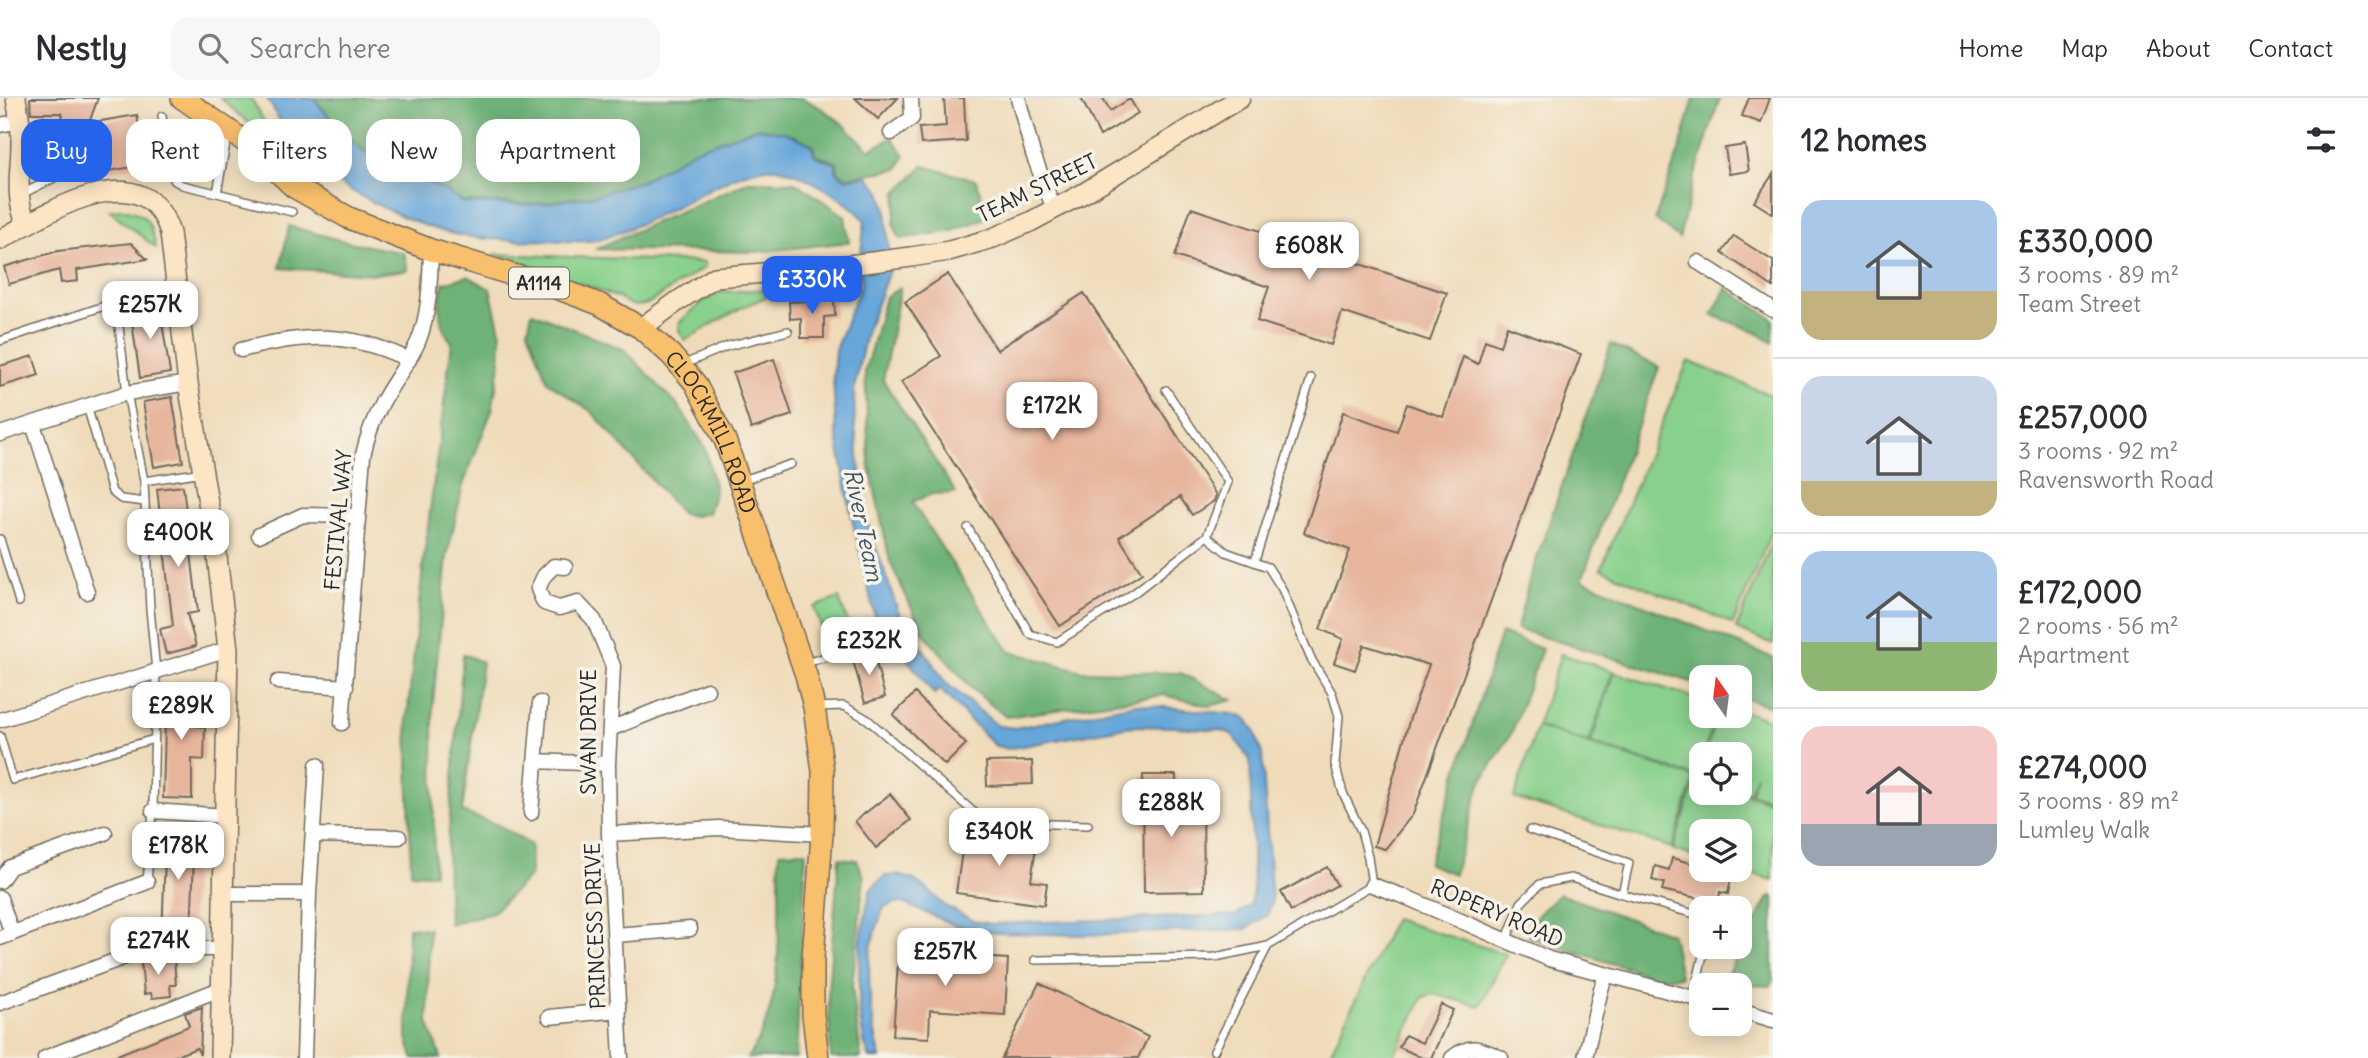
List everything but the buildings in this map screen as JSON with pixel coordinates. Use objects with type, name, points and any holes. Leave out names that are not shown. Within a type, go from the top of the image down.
[{"type":"main road","name":"CLOCKMILL ROAD","points":[[182,98],[247,143],[294,187],[349,218],[431,250],[569,293],[620,314],[641,328],[695,383],[725,440],[802,664],[814,707],[823,771],[813,958],[813,1016],[818,1058]]},
{"type":"street","points":[[16,98],[20,121],[19,196],[27,224]]},
{"type":"street","points":[[891,133],[912,118],[911,98]]},
{"type":"street","points":[[1018,98],[1033,153],[1054,209]]},
{"type":"street","name":"TEAM STREET","points":[[641,328],[715,277],[911,257],[973,244],[1018,228],[1112,177],[1240,98]]},
{"type":"street","points":[[0,125],[20,121]]},
{"type":"street","points":[[0,240],[27,224],[88,196],[120,191],[141,194],[149,199],[161,212],[170,233],[188,383],[217,556],[228,649],[220,1058]]},
{"type":"street","name":"FESTIVAL WAY","points":[[342,723],[363,455],[368,435],[383,402],[419,339],[426,314],[431,250]]},
{"type":"street","points":[[1698,262],[1773,310]]},
{"type":"street","points":[[241,350],[277,340],[327,337],[370,343],[409,360]]},
{"type":"street","points":[[0,434],[127,393],[188,383]]},
{"type":"street","points":[[33,424],[87,592]]},
{"type":"street","points":[[259,535],[303,515],[358,516]]},
{"type":"street","name":"SWAN DRIVE","points":[[565,567],[554,566],[544,576],[538,589],[544,603],[559,608],[578,603],[594,620],[612,666],[608,764],[609,834]]},
{"type":"street","points":[[0,720],[228,649]]},
{"type":"street","points":[[278,682],[346,687]]},
{"type":"street","points":[[610,730],[707,690]]},
{"type":"street","points":[[531,813],[540,703]]},
{"type":"street","points":[[535,761],[608,764]]},
{"type":"street","points":[[303,1058],[317,765]]},
{"type":"street","points":[[152,811],[226,816]]},
{"type":"street","name":"PRINCESS DRIVE","points":[[621,1058],[609,834],[719,828],[821,834]]},
{"type":"street","points":[[0,881],[10,867],[105,833]]},
{"type":"street","points":[[313,835],[399,838]]},
{"type":"street","points":[[0,898],[6,936],[147,882]]},
{"type":"street","name":"ROPERY ROAD","points":[[1372,885],[1549,959],[1689,997]]},
{"type":"street","points":[[223,894],[309,894]]},
{"type":"street","points":[[615,934],[690,929]]},
{"type":"street","points":[[0,1003],[148,949],[222,949]]},
{"type":"street","points":[[1590,1057],[1601,989],[1606,975]]},
{"type":"street","points":[[45,1058],[220,989]]},
{"type":"street","points":[[549,1017],[619,1010]]},
{"type":"street","points":[[1752,1014],[1773,1020]]},
{"type":"street","points":[[1452,1058],[1461,1051],[1474,1048],[1501,1058]]},
{"type":"lane","points":[[217,193],[228,129]]},
{"type":"lane","points":[[19,196],[46,182]]},
{"type":"lane","points":[[177,182],[292,212]]},
{"type":"lane","points":[[0,341],[116,302],[176,292]]},
{"type":"lane","points":[[116,302],[127,393],[144,481],[149,609],[156,671],[147,882]]},
{"type":"lane","points":[[681,366],[728,346],[788,331]]},
{"type":"lane","points":[[1255,561],[1311,378]]},
{"type":"lane","points":[[968,528],[1030,634],[1056,642],[1134,593],[1207,536],[1228,482],[1166,390]]},
{"type":"lane","points":[[87,406],[112,492],[121,499],[145,502]]},
{"type":"lane","points":[[739,481],[791,464]]},
{"type":"lane","points":[[144,481],[203,472]]},
{"type":"lane","points":[[1035,960],[1215,957],[1268,946],[1372,885],[1361,831],[1343,793],[1335,764],[1339,716],[1332,693],[1310,657],[1282,589],[1268,567],[1226,552],[1207,536]]},
{"type":"lane","points":[[0,539],[19,602]]},
{"type":"lane","points":[[802,664],[829,656]]},
{"type":"lane","points":[[814,707],[844,706],[867,719],[985,822],[1088,825]]},
{"type":"lane","points":[[0,736],[13,780],[154,739]]},
{"type":"lane","points":[[1530,830],[1629,863],[1622,894]]},
{"type":"lane","points":[[1506,942],[1521,903],[1540,884],[1571,878],[1689,913]]},
{"type":"lane","points":[[1214,1051],[1268,946]]},
{"type":"green space","points":[[220,98],[251,98],[263,119],[244,119]]},
{"type":"green space","points":[[314,98],[802,98],[838,121],[869,150],[892,138],[905,155],[898,169],[848,177],[838,173],[837,162],[815,155],[813,145],[787,133],[756,128],[697,149],[640,181],[640,119],[476,119],[476,182],[638,182],[595,195],[534,204],[463,202],[425,182],[462,182],[462,119],[366,119],[366,151],[352,141],[352,119],[332,119]]},
{"type":"green space","points":[[1694,98],[1720,98],[1692,185],[1679,239],[1655,219]]},
{"type":"green space","points":[[923,166],[976,180],[988,217],[952,231],[900,239],[894,225],[897,192]]},
{"type":"green space","points":[[749,181],[795,182],[845,216],[849,242],[757,252],[595,249]]},
{"type":"green space","points":[[121,209],[143,216],[150,226],[156,248],[110,211]]},
{"type":"green space","points":[[289,226],[339,240],[404,253],[408,270],[374,274],[280,268]]},
{"type":"green space","points":[[494,254],[705,262],[705,267],[647,304],[636,306],[537,267]]},
{"type":"green space","points":[[468,276],[490,289],[501,335],[500,366],[492,410],[463,485],[447,556],[433,704],[434,874],[411,873],[407,719],[424,557],[452,342],[441,322],[440,299],[443,283]]},
{"type":"green space","points":[[786,288],[741,308],[685,340],[679,331],[680,322],[703,301],[720,292]]},
{"type":"green space","points":[[900,288],[883,380],[956,493],[932,494],[912,502],[1009,651],[1082,671],[1181,673],[1233,700],[1210,706],[1164,695],[1006,717],[971,688],[923,632],[890,562],[869,463],[865,371],[885,297]]},
{"type":"green space","points":[[1726,288],[1773,319],[1773,343],[1754,331],[1712,315]]},
{"type":"green space","points":[[532,312],[625,350],[679,407],[705,447],[715,491],[708,513],[695,516],[682,514],[592,412],[548,382],[528,330]]},
{"type":"green space","points":[[1611,344],[1659,367],[1582,580],[1773,658],[1773,707],[1752,701],[1752,665],[1689,665],[1689,681],[1517,629],[1529,581]]},
{"type":"green space","points":[[1688,361],[1773,396],[1773,528],[1733,624],[1601,569]]},
{"type":"green space","points":[[1773,540],[1773,644],[1736,629]]},
{"type":"green space","points":[[839,598],[855,642],[830,651],[814,607]]},
{"type":"green space","points":[[1501,633],[1542,649],[1512,732],[1480,784],[1454,874],[1428,864]]},
{"type":"green space","points":[[463,654],[482,662],[462,812],[500,826],[531,845],[530,876],[493,912],[449,924],[447,852]]},
{"type":"green space","points":[[1561,654],[1613,671],[1589,743],[1537,726]]},
{"type":"green space","points":[[1614,672],[1689,696],[1689,728],[1712,728],[1707,742],[1689,742],[1689,775],[1591,743]]},
{"type":"green space","points":[[1752,714],[1773,721],[1773,801],[1752,793],[1756,774],[1752,787],[1752,742],[1709,742],[1713,728],[1752,728]]},
{"type":"green space","points":[[1537,727],[1689,776],[1689,796],[1672,848],[1514,798]]},
{"type":"green space","points":[[1752,796],[1773,803],[1773,880],[1752,874],[1752,819],[1689,819],[1689,855],[1673,850],[1689,801],[1689,805],[1752,805]]},
{"type":"green space","points":[[806,851],[796,1058],[747,1058],[760,1037],[769,1013],[774,987],[778,960],[779,852]]},
{"type":"green space","points":[[839,858],[857,860],[864,877],[852,986],[861,1058],[831,1058],[828,991]]},
{"type":"green space","points":[[1559,894],[1672,934],[1680,977],[1655,977],[1529,937],[1533,920]]},
{"type":"green space","points":[[1773,895],[1773,980],[1770,986],[1752,985],[1752,973],[1728,973],[1736,959],[1752,959],[1752,929],[1768,899]]},
{"type":"green space","points":[[1394,919],[1506,954],[1480,1006],[1433,994],[1423,997],[1393,1058],[1328,1058]]},
{"type":"green space","points":[[408,927],[429,929],[428,1022],[441,1058],[413,1058],[407,1037]]},
{"type":"water","points":[[267,98],[313,98],[331,119],[279,119]]},
{"type":"water","name":"River Team","points":[[757,128],[787,133],[811,144],[815,156],[836,164],[836,172],[846,179],[868,176],[881,192],[886,208],[890,268],[866,333],[854,389],[855,428],[865,515],[898,611],[946,683],[998,726],[1015,728],[1136,704],[1233,714],[1247,719],[1254,730],[1262,754],[1272,903],[1267,915],[1246,929],[1085,935],[996,933],[954,925],[903,903],[895,903],[884,907],[871,949],[871,1004],[881,1058],[870,1058],[864,1042],[859,1010],[860,943],[870,891],[885,876],[898,875],[912,879],[945,906],[974,921],[993,924],[1237,915],[1250,905],[1253,891],[1250,760],[1232,734],[1219,730],[1175,727],[1132,726],[1007,749],[994,745],[940,689],[934,694],[875,617],[852,519],[836,431],[833,377],[835,350],[861,284],[859,268],[865,221],[834,194],[790,172],[766,168],[735,177],[623,231],[601,239],[580,242],[483,238],[446,232],[384,208],[337,182],[352,182],[352,141],[366,152],[366,182],[426,182],[464,203],[534,205],[592,196],[640,182],[697,149]]}]
